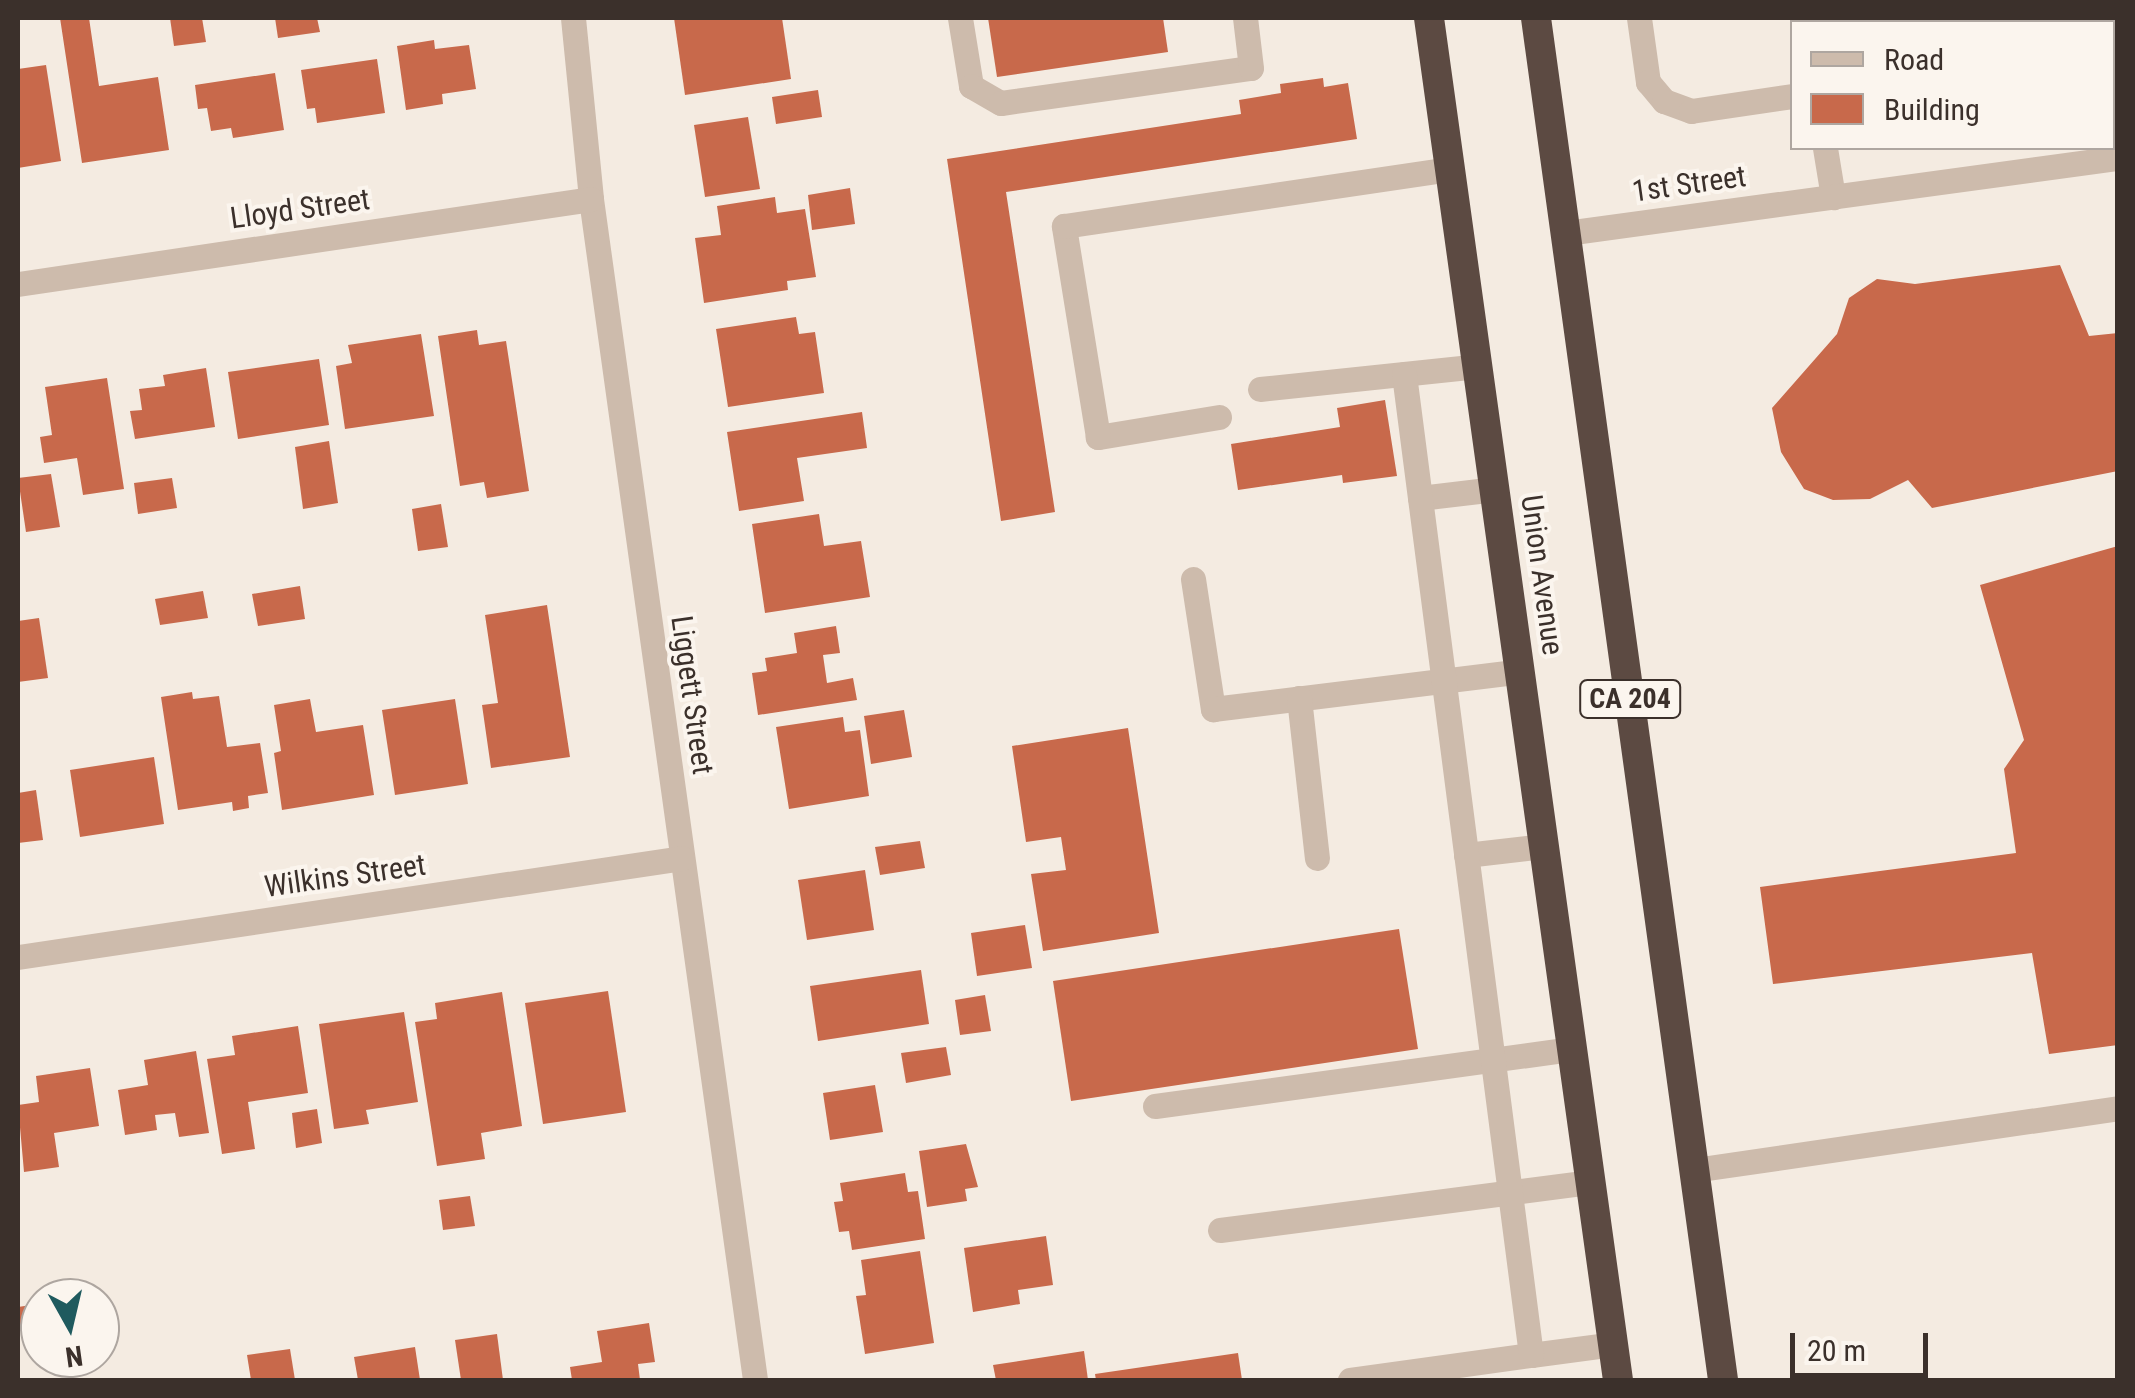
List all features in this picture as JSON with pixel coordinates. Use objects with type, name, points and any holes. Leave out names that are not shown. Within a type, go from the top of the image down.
[{"type":"highway","name":"Union Avenue","points":[[1429,18],[1618,1380]]},
{"type":"highway","name":"CA 204","points":[[1536,18],[1723,1380]]},
{"type":"street","name":"Liggett Street","points":[[573,18],[591,199],[755,1380]]},
{"type":"street","points":[[960,18],[971,86],[1001,103],[1251,68],[1245,18]]},
{"type":"street","points":[[1639,18],[1648,82],[1664,101],[1691,111],[1790,96]]},
{"type":"street","points":[[1825,150],[1832,197]]},
{"type":"street","name":"1st Street","points":[[1566,233],[2118,158]]},
{"type":"street","points":[[1218,418],[1098,437],[1064,226],[1450,169]]},
{"type":"street","name":"Lloyd Street","points":[[18,284],[591,199]]},
{"type":"street","points":[[1260,388],[1478,366]]},
{"type":"street","points":[[1404,374],[1531,1355]]},
{"type":"street","points":[[1420,498],[1495,490]]},
{"type":"street","points":[[1193,578],[1212,709],[1520,671]]},
{"type":"street","points":[[1299,698],[1318,858]]},
{"type":"street","points":[[1466,855],[1544,846]]},
{"type":"street","name":"Wilkins Street","points":[[18,957],[682,858]]},
{"type":"street","points":[[1156,1106],[1572,1049]]},
{"type":"street","points":[[1694,1170],[2118,1108]]},
{"type":"street","points":[[1220,1230],[1590,1182]]},
{"type":"street","points":[[1350,1380],[1613,1344]]},
{"type":"building","points":[[60,18],[89,18],[99,86],[158,77],[169,150],[82,163]]},
{"type":"building","points":[[170,18],[202,18],[206,42],[174,46]]},
{"type":"building","points":[[275,18],[317,18],[320,32],[278,38]]},
{"type":"building","points":[[674,18],[782,18],[791,79],[685,95]]},
{"type":"building","points":[[988,18],[1163,18],[1168,52],[997,77]]},
{"type":"building","points":[[434,40],[435,49],[469,45],[476,89],[442,94],[443,104],[406,110],[397,46]]},
{"type":"building","points":[[377,59],[385,113],[317,123],[315,108],[307,109],[301,70]]},
{"type":"building","points":[[46,65],[61,161],[18,168],[18,69]]},
{"type":"building","points":[[275,73],[284,130],[233,138],[231,128],[211,131],[207,108],[198,109],[195,85]]},
{"type":"building","points":[[1323,78],[1324,87],[1348,83],[1357,139],[1006,192],[1055,512],[1001,521],[947,159],[1241,114],[1239,100],[1281,93],[1280,84]]},
{"type":"building","points":[[818,90],[822,117],[776,124],[772,97]]},
{"type":"building","points":[[748,117],[760,189],[705,197],[694,125]]},
{"type":"building","points":[[850,188],[855,224],[812,230],[808,195]]},
{"type":"building","points":[[775,197],[777,213],[805,209],[816,277],[787,281],[788,290],[704,303],[695,238],[721,235],[717,206]]},
{"type":"building","points":[[2060,265],[2089,336],[2118,333],[2118,471],[1932,508],[1908,480],[1870,499],[1833,500],[1804,489],[1781,452],[1772,408],[1837,334],[1849,298],[1877,279],[1915,284]]},
{"type":"building","points":[[796,317],[799,334],[815,332],[824,393],[728,407],[716,329]]},
{"type":"building","points":[[477,330],[479,345],[506,341],[529,491],[487,498],[484,482],[460,486],[438,336]]},
{"type":"building","points":[[421,334],[434,416],[345,429],[336,366],[352,363],[348,345]]},
{"type":"building","points":[[319,359],[329,425],[238,439],[228,372]]},
{"type":"building","points":[[206,368],[215,427],[135,439],[130,411],[142,410],[139,389],[165,386],[163,375]]},
{"type":"building","points":[[107,378],[124,489],[83,495],[77,458],[44,463],[40,437],[52,435],[45,387]]},
{"type":"building","points":[[1385,400],[1397,476],[1343,483],[1342,475],[1238,490],[1231,444],[1340,427],[1337,408]]},
{"type":"building","points":[[862,412],[867,448],[797,458],[804,501],[739,511],[727,432]]},
{"type":"building","points":[[329,441],[338,503],[303,509],[295,447]]},
{"type":"building","points":[[51,474],[60,527],[26,532],[18,478]]},
{"type":"building","points":[[172,478],[177,508],[138,514],[134,483]]},
{"type":"building","points":[[441,504],[448,547],[418,551],[412,509]]},
{"type":"building","points":[[819,514],[824,546],[861,541],[870,597],[765,613],[752,524]]},
{"type":"building","points":[[2118,546],[2118,1045],[2049,1054],[2032,953],[1773,984],[1760,887],[2016,853],[2004,769],[2024,740],[1980,585]]},
{"type":"building","points":[[300,586],[305,619],[258,626],[252,594]]},
{"type":"building","points":[[203,591],[208,618],[160,625],[155,599]]},
{"type":"building","points":[[547,605],[570,757],[491,768],[482,705],[498,703],[485,615]]},
{"type":"building","points":[[39,618],[48,678],[18,682],[18,621]]},
{"type":"building","points":[[836,626],[840,653],[823,655],[827,683],[853,678],[857,700],[758,715],[752,673],[767,671],[765,658],[797,653],[794,633]]},
{"type":"building","points":[[192,692],[193,699],[219,696],[227,747],[260,743],[268,793],[248,796],[249,808],[233,811],[232,802],[178,810],[161,697]]},
{"type":"building","points":[[310,699],[316,732],[363,725],[374,795],[282,810],[274,753],[281,751],[274,705]]},
{"type":"building","points":[[455,699],[468,784],[395,795],[382,710]]},
{"type":"building","points":[[904,710],[912,757],[871,764],[864,716]]},
{"type":"building","points":[[843,717],[845,732],[860,730],[869,796],[789,809],[776,727]]},
{"type":"building","points":[[1128,728],[1159,933],[1043,951],[1031,874],[1066,870],[1061,837],[1026,842],[1012,746]]},
{"type":"building","points":[[154,757],[164,824],[80,837],[70,770]]},
{"type":"building","points":[[36,790],[43,840],[18,843],[18,793]]},
{"type":"building","points":[[920,841],[925,868],[880,875],[875,847]]},
{"type":"building","points":[[865,870],[874,930],[807,940],[798,880]]},
{"type":"building","points":[[1025,925],[1032,968],[977,976],[971,933]]},
{"type":"building","points":[[1399,929],[1418,1049],[1071,1101],[1053,981]]},
{"type":"building","points":[[921,970],[929,1024],[818,1041],[810,986]]},
{"type":"building","points":[[608,991],[626,1112],[543,1124],[525,1003]]},
{"type":"building","points":[[502,992],[522,1126],[481,1133],[485,1159],[437,1166],[415,1022],[437,1019],[435,1003]]},
{"type":"building","points":[[985,995],[991,1031],[960,1035],[955,1000]]},
{"type":"building","points":[[404,1012],[418,1102],[366,1110],[369,1124],[334,1129],[319,1024]]},
{"type":"building","points":[[298,1026],[308,1093],[248,1102],[255,1149],[222,1154],[207,1059],[235,1055],[232,1036]]},
{"type":"building","points":[[946,1047],[951,1075],[906,1083],[901,1053]]},
{"type":"building","points":[[196,1051],[209,1133],[179,1137],[175,1113],[155,1115],[157,1130],[125,1135],[118,1090],[148,1085],[144,1060]]},
{"type":"building","points":[[90,1068],[99,1126],[54,1133],[59,1167],[24,1172],[18,1105],[39,1102],[36,1076]]},
{"type":"building","points":[[875,1085],[883,1132],[830,1140],[823,1093]]},
{"type":"building","points":[[317,1109],[322,1143],[296,1148],[292,1113]]},
{"type":"building","points":[[966,1144],[978,1187],[965,1189],[967,1201],[927,1207],[919,1151]]},
{"type":"building","points":[[905,1173],[908,1192],[918,1191],[925,1239],[852,1250],[849,1231],[839,1232],[834,1202],[843,1201],[840,1183]]},
{"type":"building","points":[[470,1196],[475,1226],[443,1230],[439,1200]]},
{"type":"building","points":[[1046,1236],[1053,1285],[1018,1290],[1020,1304],[973,1312],[964,1248]]},
{"type":"building","points":[[920,1251],[934,1343],[865,1354],[856,1296],[866,1295],[861,1260]]},
{"type":"building","points":[[649,1323],[655,1362],[638,1364],[640,1380],[572,1380],[570,1367],[602,1362],[597,1331]]},
{"type":"building","points":[[497,1334],[503,1380],[461,1380],[455,1340]]},
{"type":"building","points":[[415,1347],[420,1380],[358,1380],[354,1357]]},
{"type":"building","points":[[290,1349],[295,1380],[251,1380],[247,1355]]},
{"type":"building","points":[[1084,1351],[1088,1380],[996,1380],[993,1365]]},
{"type":"building","points":[[1238,1353],[1242,1380],[1096,1380],[1095,1374]]}]
